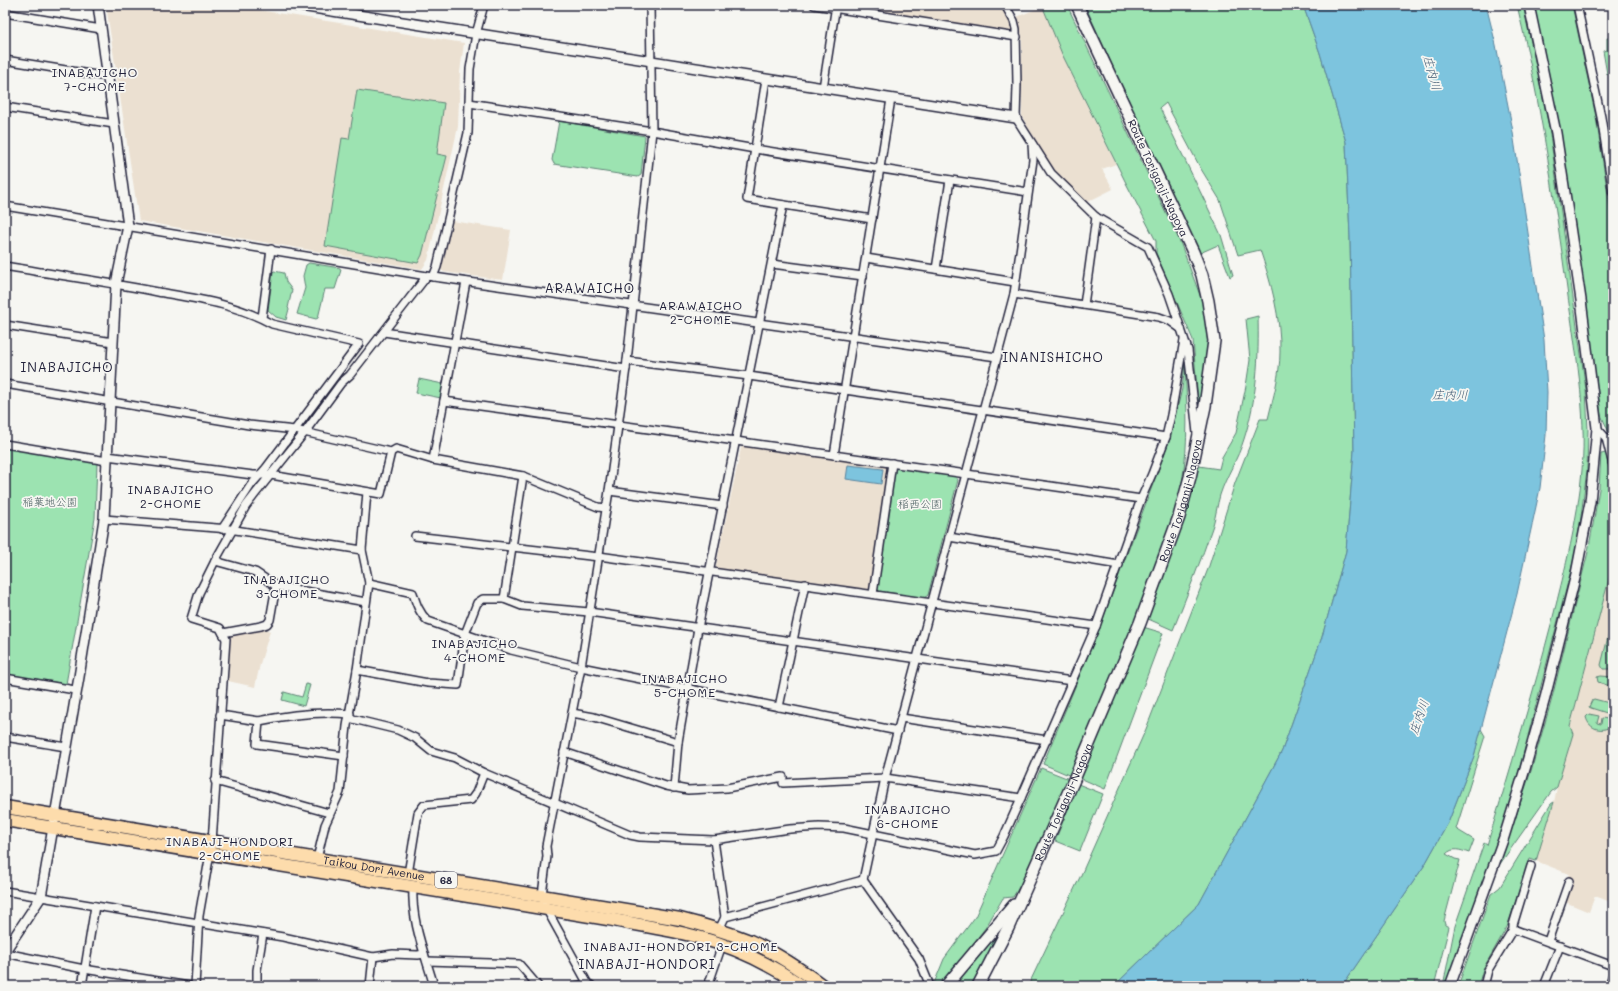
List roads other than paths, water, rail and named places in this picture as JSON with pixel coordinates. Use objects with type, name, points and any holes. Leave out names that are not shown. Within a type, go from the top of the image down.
[{"type":"main road","name":"Route Toriganji-Nagoya","points":[[978,986],[1008,928],[1032,876],[1140,623],[1179,517],[1190,477],[1205,406],[1214,341],[1208,301],[1202,275],[1193,252],[1078,5]]},
{"type":"main road","name":"Taikou Dori Avenue","points":[[5,807],[53,822]]},
{"type":"main road","name":"Taikou Dori Avenue","points":[[5,820],[53,822],[210,848],[413,887],[698,936],[748,955],[769,965],[802,986]]},
{"type":"main road","name":"Taikou Dori Avenue","points":[[210,848],[317,859],[680,919],[719,930],[750,942],[776,955],[823,986]]},
{"type":"main road","points":[[946,986],[1011,909],[1032,876]]},
{"type":"street","points":[[98,5],[128,226],[116,284],[104,519],[41,897],[5,952],[84,969],[189,986]]},
{"type":"street","points":[[295,5],[1016,118]]},
{"type":"street","points":[[194,986],[199,924],[210,848],[226,639],[220,628],[191,619],[199,593],[215,561],[252,497],[305,432],[342,383],[350,376],[437,267],[468,133],[470,69],[476,34],[484,5]]},
{"type":"street","points":[[575,986],[590,985],[547,910],[542,895],[547,856],[546,846],[581,667],[609,491],[627,361],[652,131],[650,5]]},
{"type":"street","points":[[814,5],[836,7],[1017,37]]},
{"type":"street","points":[[1005,5],[1014,21],[1017,37],[1018,85],[1016,118],[1051,173],[1096,217],[1148,247],[1169,294],[1188,350],[1197,440]]},
{"type":"street","points":[[1450,986],[1504,837],[1545,698],[1576,574],[1590,502],[1597,428],[1581,300],[1556,133],[1529,5]]},
{"type":"street","points":[[1577,5],[1600,117],[1613,193]]},
{"type":"street","points":[[823,88],[836,7]]},
{"type":"street","points":[[5,13],[101,29]]},
{"type":"street","points":[[5,60],[108,77]]},
{"type":"street","points":[[766,79],[747,199],[872,219]]},
{"type":"street","points":[[834,455],[891,99]]},
{"type":"street","points":[[469,103],[1028,192]]},
{"type":"street","points":[[5,107],[114,124]]},
{"type":"street","points":[[930,986],[919,959],[863,880],[885,778],[948,538],[984,412],[1014,294],[1033,160],[1032,144]]},
{"type":"street","points":[[936,269],[950,180]]},
{"type":"street","points":[[674,788],[678,742],[698,628],[783,205]]},
{"type":"street","points":[[5,206],[271,249],[430,277],[760,322],[853,337],[997,357]]},
{"type":"street","points":[[1084,305],[1096,217]]},
{"type":"street","points":[[262,318],[271,249]]},
{"type":"street","points":[[866,258],[1016,282]]},
{"type":"street","points":[[772,264],[863,276]]},
{"type":"street","points":[[5,266],[116,284],[222,304],[262,318],[272,324],[359,344],[295,430],[251,485],[222,529]]},
{"type":"street","points":[[433,460],[466,282]]},
{"type":"street","points":[[1014,294],[1159,317],[1170,321],[1181,328]]},
{"type":"street","points":[[5,325],[113,342]]},
{"type":"street","points":[[384,332],[626,369]]},
{"type":"street","points":[[220,715],[260,721],[281,717],[331,713],[349,716],[398,730],[415,738],[431,751],[455,758],[484,773],[554,803],[630,835],[640,837],[714,840],[790,829],[819,827],[844,828],[975,855],[996,851],[1022,798],[1047,740],[1096,626],[1119,565],[1141,499],[1166,437],[1177,388],[1184,340]]},
{"type":"street","points":[[627,361],[749,376],[984,412],[1166,437]]},
{"type":"street","points":[[5,384],[242,424],[295,430],[391,452],[396,449],[433,460],[523,476],[598,507],[606,508]]},
{"type":"street","points":[[444,401],[618,424],[1141,499]]},
{"type":"street","points":[[1597,428],[1606,438],[1613,465]]},
{"type":"street","points":[[5,444],[259,476],[271,475],[382,494],[391,452]]},
{"type":"street","points":[[873,594],[892,463]]},
{"type":"street","points":[[504,599],[523,476]]},
{"type":"street","points":[[609,491],[723,506]]},
{"type":"street","points":[[317,859],[329,813],[340,792],[349,716],[369,583],[362,550],[367,492]]},
{"type":"street","points":[[104,519],[233,529],[362,550]]},
{"type":"street","points":[[415,536],[599,556],[1096,626]]},
{"type":"street","points":[[948,538],[1119,565]]},
{"type":"street","points":[[215,561],[255,572],[276,586],[366,602]]},
{"type":"street","points":[[369,583],[412,592],[423,617],[428,621],[511,650],[581,667],[898,731]]},
{"type":"street","points":[[779,707],[805,584]]},
{"type":"street","points":[[223,633],[267,624],[270,620],[276,586]]},
{"type":"street","points":[[357,670],[428,683],[458,685],[465,634],[476,603],[483,599],[504,599],[522,606],[590,612],[1072,681]]},
{"type":"street","points":[[5,678],[75,690]]},
{"type":"street","points":[[572,713],[594,717],[678,742]]},
{"type":"street","points":[[901,718],[1047,740]]},
{"type":"street","points":[[260,721],[257,744],[344,756]]},
{"type":"street","points":[[5,737],[66,747]]},
{"type":"street","points":[[564,752],[674,788],[688,790],[727,788],[783,780],[885,778],[1022,798]]},
{"type":"street","points":[[408,874],[418,813],[424,805],[471,800],[476,793],[484,773]]},
{"type":"street","points":[[215,782],[329,813]]},
{"type":"street","points":[[714,840],[725,917],[719,930]]},
{"type":"street","points":[[1484,986],[1488,970],[1513,929],[1531,866]]},
{"type":"street","points":[[725,917],[863,880]]},
{"type":"street","points":[[1548,941],[1569,881]]},
{"type":"street","points":[[413,887],[414,913],[434,986]]},
{"type":"street","points":[[5,891],[262,934],[373,957],[386,955],[424,954]]},
{"type":"street","points":[[82,986],[95,906]]},
{"type":"street","points":[[1513,929],[1613,966]]},
{"type":"street","points":[[257,986],[257,970],[262,934]]},
{"type":"street","points":[[708,986],[722,945]]},
{"type":"street","points":[[1544,986],[1560,946]]},
{"type":"street","points":[[370,986],[373,957]]},
{"type":"street","points":[[427,961],[519,964],[538,986]]},
{"type":"street","points":[[1609,986],[1613,974]]},
{"type":"water","name":"庄内川","points":[[1303,5],[1486,5],[1496,45],[1512,126],[1544,340],[1547,392],[1546,435],[1540,488],[1517,594],[1474,756],[1448,823],[1424,866],[1342,986],[1114,986],[1199,904],[1282,751],[1322,637],[1346,551],[1354,451],[1350,237],[1346,142],[1320,53]]},
{"type":"water","points":[[848,465],[883,469],[881,484],[846,479]]},
{"type":"district","name":"INABAJICHO 7-CHOME","points":[[95,80]]},
{"type":"district","name":"ARAWAICHO","points":[[590,288]]},
{"type":"district","name":"ARAWAICHO 2-CHOME","points":[[701,313]]},
{"type":"district","name":"INANISHICHO","points":[[1053,357]]},
{"type":"district","name":"INABAJICHO","points":[[67,367]]},
{"type":"district","name":"INABAJICHO 2-CHOME","points":[[171,497]]},
{"type":"district","name":"INABAJICHO 3-CHOME","points":[[287,587]]},
{"type":"district","name":"INABAJICHO 4-CHOME","points":[[475,651]]},
{"type":"district","name":"INABAJICHO 5-CHOME","points":[[685,686]]},
{"type":"district","name":"INABAJICHO 6-CHOME","points":[[908,817]]},
{"type":"district","name":"INABAJI-HONDORI 2-CHOME","points":[[230,849]]},
{"type":"district","name":"INABAJI-HONDORI 3-CHOME","points":[[681,947]]},
{"type":"district","name":"INABAJI-HONDORI","points":[[647,964]]},
{"type":"park label","name":"稲葉地公園","points":[[50,502]]},
{"type":"park label","name":"稲西公園","points":[[920,504]]}]
